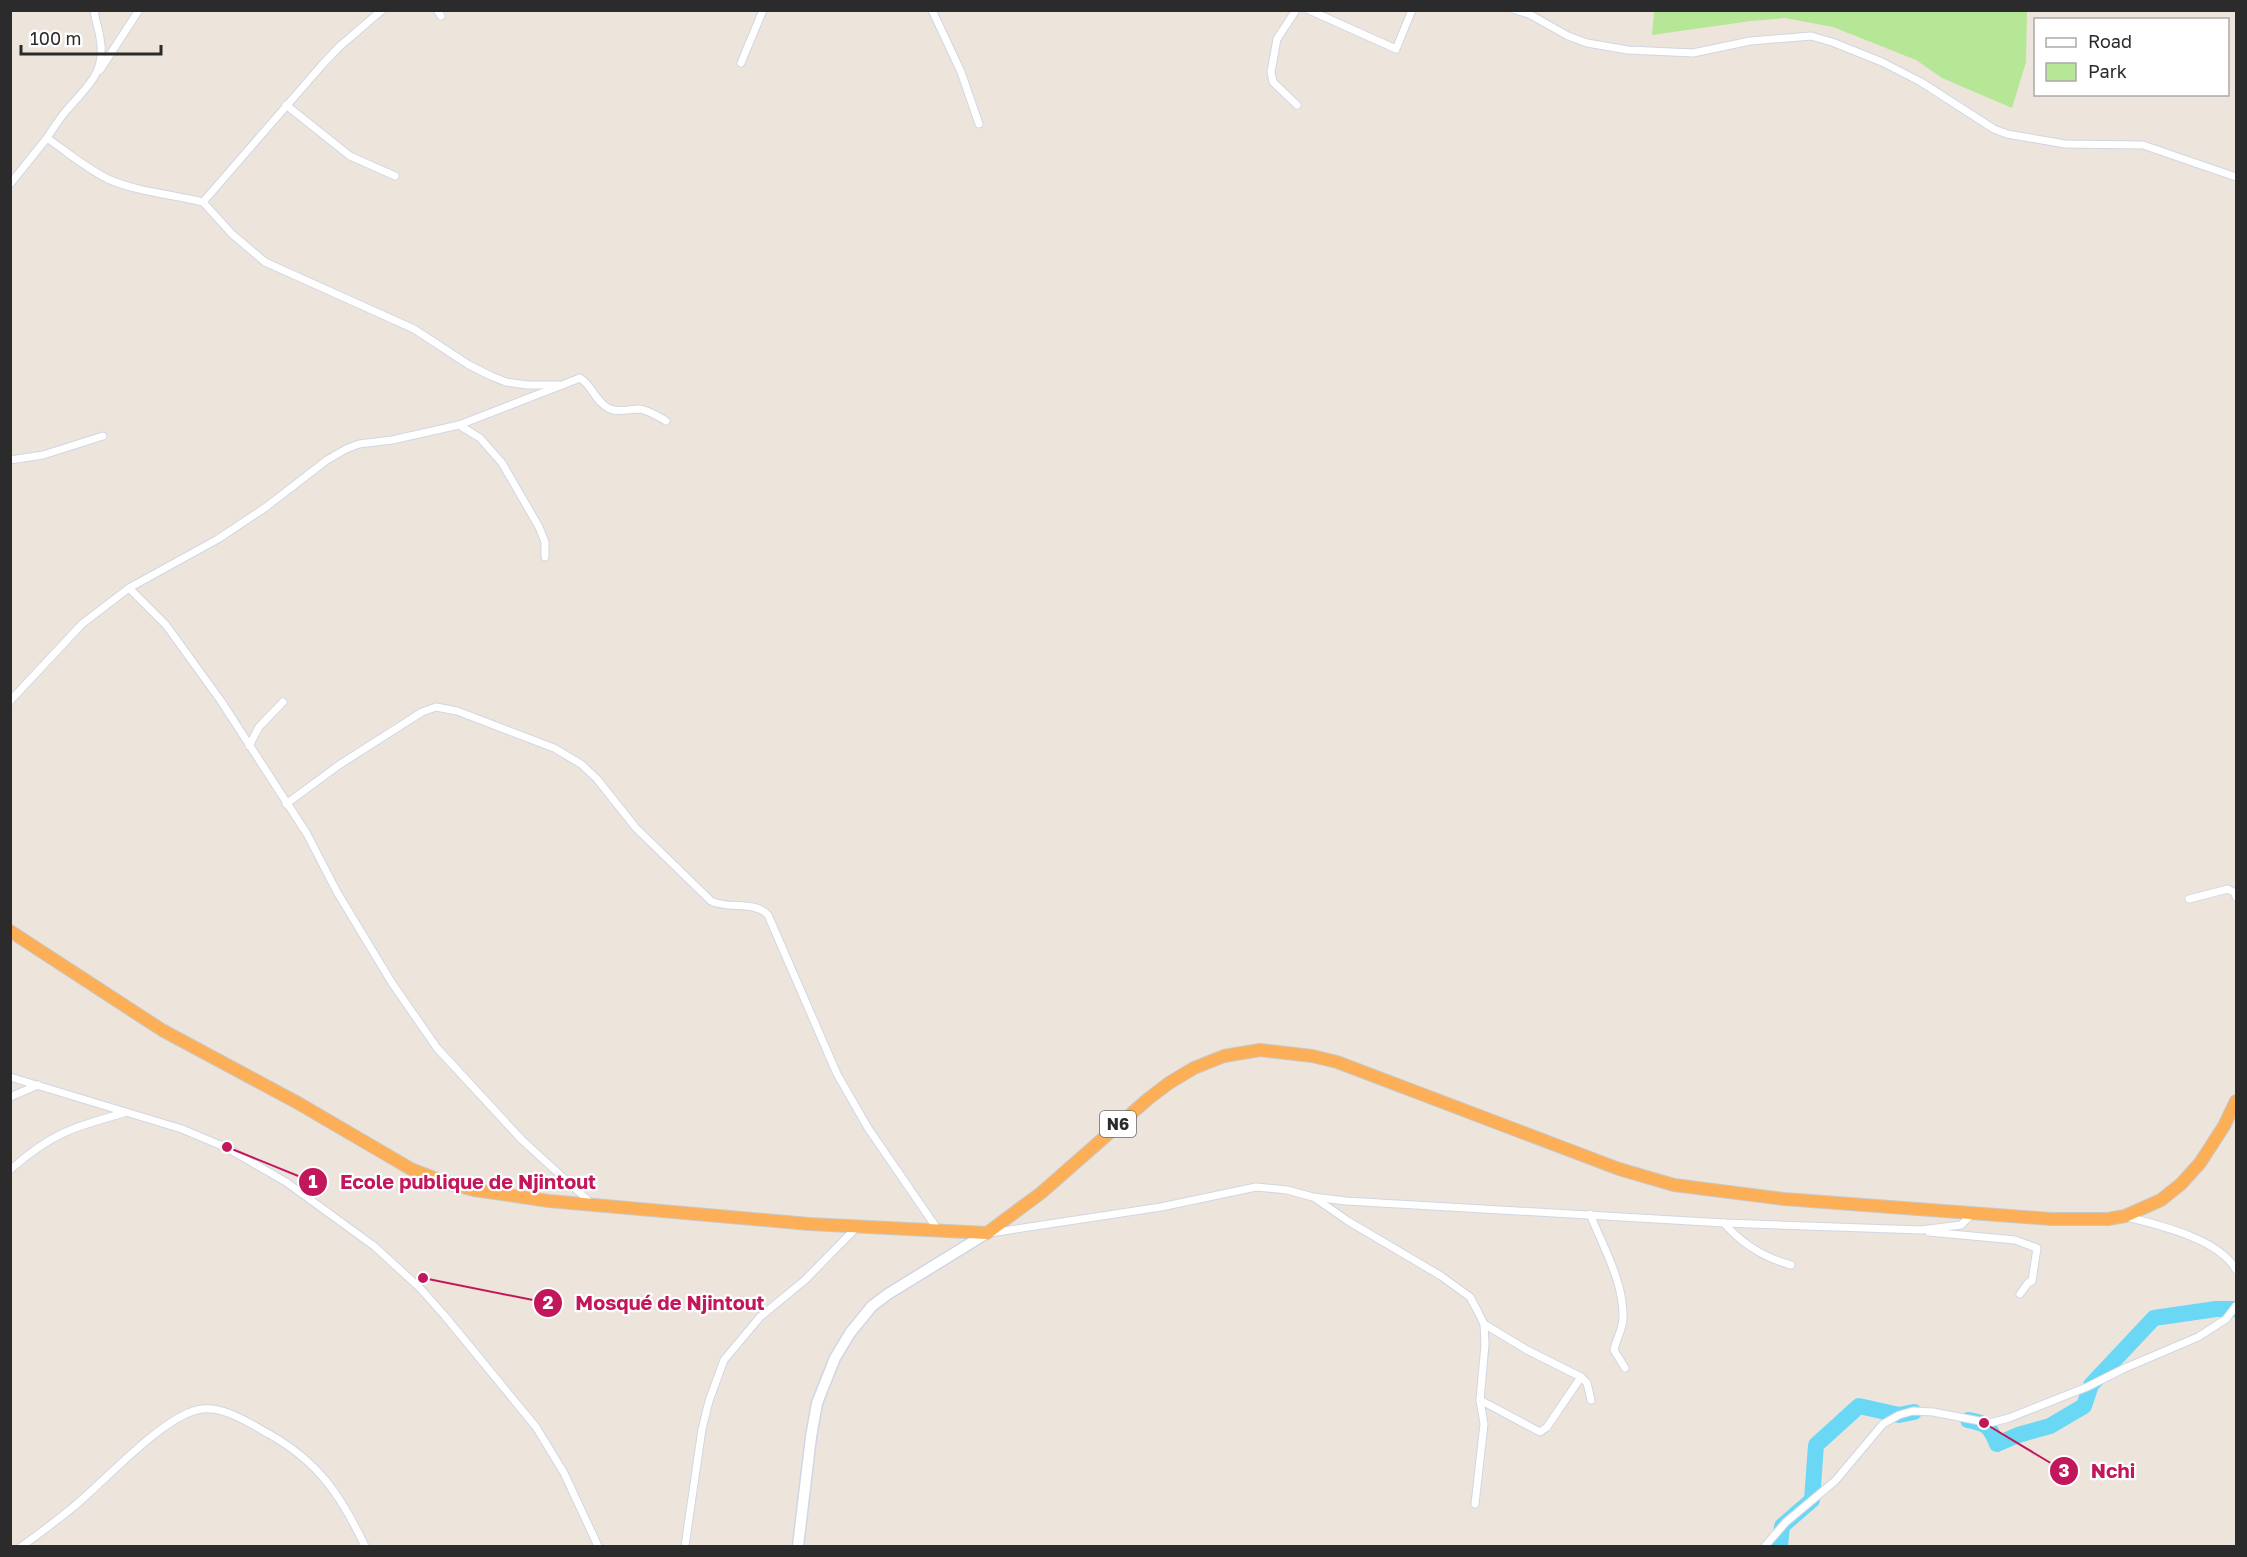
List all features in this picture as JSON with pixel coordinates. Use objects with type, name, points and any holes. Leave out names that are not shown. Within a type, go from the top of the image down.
[{"type":"highway","points":[[10,931],[162,1030],[298,1103],[411,1169],[450,1184],[474,1190],[549,1201],[729,1218],[987,1233]]},
{"type":"highway","name":"N6","points":[[987,1233],[1041,1192],[1119,1123],[1169,1083],[1194,1068],[1224,1056],[1260,1050],[1302,1054],[1337,1062],[1427,1094],[1576,1153],[1674,1185],[1784,1199],[2051,1219],[2109,1219],[2125,1216],[2161,1200],[2181,1184],[2200,1163],[2224,1126],[2236,1101]]},
{"type":"main road","points":[[798,1546],[817,1403],[824,1382],[840,1350],[855,1326],[872,1306],[987,1233]]},
{"type":"street","points":[[94,10],[100,38],[101,60],[97,75]]},
{"type":"street","points":[[10,184],[64,113],[89,87],[139,10]]},
{"type":"street","points":[[203,202],[339,47],[382,10]]},
{"type":"street","points":[[741,63],[763,10]]},
{"type":"street","points":[[932,10],[961,72],[979,124]]},
{"type":"street","points":[[1296,10],[1277,39],[1271,72],[1273,82],[1297,105]]},
{"type":"street","points":[[1309,10],[1396,49],[1412,10]]},
{"type":"street","points":[[1515,10],[1529,14],[1568,36],[1587,43],[1628,50],[1693,53],[1750,41],[1811,36],[1882,62],[1921,82],[1994,129],[2007,134],[2065,144],[2143,145],[2236,177]]},
{"type":"street","points":[[286,105],[350,156],[395,176]]},
{"type":"street","points":[[47,138],[90,169],[109,179],[203,202],[232,234],[265,262],[414,329],[469,365],[491,376],[506,382],[527,385],[560,385]]},
{"type":"street","points":[[10,701],[82,624],[129,588],[218,539],[266,507],[327,460],[359,444],[392,440],[459,425],[580,378],[608,408],[616,411],[639,409],[648,411],[666,421]]},
{"type":"street","points":[[459,425],[480,438],[502,463],[545,542],[545,557]]},
{"type":"street","points":[[10,460],[36,457],[103,436]]},
{"type":"street","points":[[129,588],[166,625],[221,701],[307,834],[337,892],[382,966],[437,1048],[522,1140],[592,1204]]},
{"type":"street","points":[[249,746],[259,727],[283,702]]},
{"type":"street","points":[[286,804],[371,743],[422,712],[436,707],[457,711],[554,748],[581,764],[597,779],[636,828],[711,901],[722,905],[760,908],[768,915],[837,1074],[868,1128],[939,1232]]},
{"type":"street","points":[[2189,899],[2228,889],[2235,893],[2236,897]]},
{"type":"street","points":[[10,1077],[182,1129],[227,1148],[286,1182],[394,1263],[444,1315],[536,1427],[564,1473],[598,1546]]},
{"type":"street","points":[[10,1097],[38,1085]]},
{"type":"street","points":[[10,1170],[27,1155],[61,1132],[124,1113]]},
{"type":"street","points":[[987,1233],[1161,1207],[1248,1188],[1287,1190],[1313,1197],[1346,1201],[1724,1223],[1921,1230],[2015,1240],[2037,1248],[2032,1281],[2020,1294]]},
{"type":"street","points":[[1313,1197],[1348,1221],[1425,1265],[1458,1288],[1470,1298],[1484,1324],[1484,1360],[1480,1400],[1484,1424],[1475,1504]]},
{"type":"street","points":[[1921,1230],[1961,1225],[1973,1213]]},
{"type":"street","points":[[1590,1214],[1609,1257],[1619,1291],[1623,1323],[1614,1350],[1624,1368]]},
{"type":"street","points":[[2125,1216],[2173,1229],[2211,1247],[2232,1262],[2236,1270]]},
{"type":"street","points":[[1724,1223],[1755,1250],[1776,1261],[1791,1265]]},
{"type":"street","points":[[685,1546],[702,1429],[709,1401],[724,1360],[760,1317],[805,1280],[857,1227]]},
{"type":"street","points":[[1765,1546],[1786,1522],[1835,1480],[1883,1424],[1899,1415],[1913,1411],[1925,1411],[1990,1423],[2009,1418],[2087,1387],[2198,1337],[2226,1319],[2236,1306]]},
{"type":"street","points":[[1484,1324],[1527,1350],[1581,1377],[1587,1383],[1592,1400]]},
{"type":"street","points":[[1480,1400],[1540,1432],[1547,1427],[1581,1377]]},
{"type":"street","points":[[22,1546],[72,1508],[162,1429],[197,1410],[208,1409],[225,1412],[256,1427],[286,1443],[309,1462],[325,1477],[348,1512],[364,1546]]},
{"type":"green space","points":[[1654,11],[2027,11],[2026,62],[2012,108],[1942,78],[1916,60],[1833,27],[1785,18],[1652,35]]},
{"type":"waterway","points":[[1968,1420],[1987,1426],[1997,1444],[2050,1426],[2084,1406],[2091,1385],[2154,1318],[2216,1309],[2236,1309]]},
{"type":"waterway","points":[[1780,1546],[1782,1526],[1812,1500],[1816,1445],[1859,1406],[1899,1415],[1914,1412]]},
{"type":"place","name":"Ecole publique de Njintout","points":[[227,1147]]},
{"type":"place","name":"Mosqué de Njintout","points":[[423,1278]]},
{"type":"place","name":"Nchi","points":[[1984,1423]]}]
